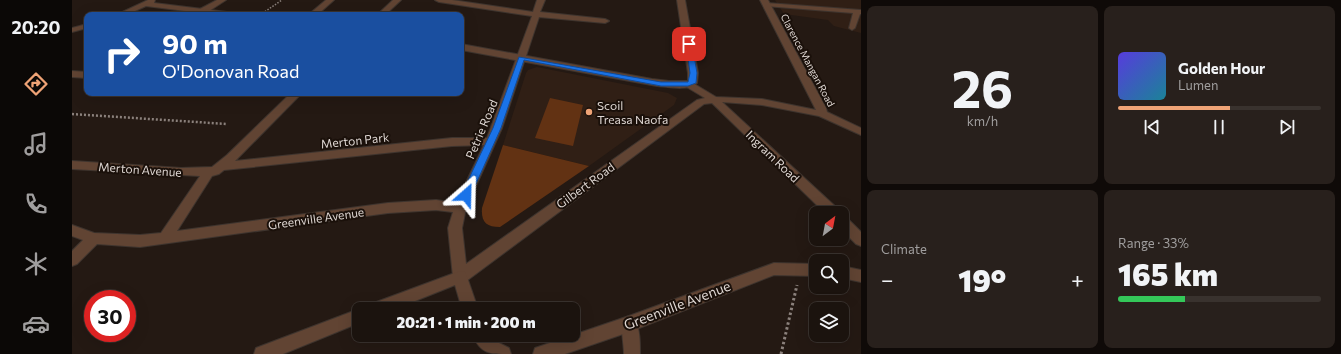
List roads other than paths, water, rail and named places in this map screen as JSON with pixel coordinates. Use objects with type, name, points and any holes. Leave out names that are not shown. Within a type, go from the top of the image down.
[{"type":"street","points":[[127,12],[153,0]]},
{"type":"street","points":[[202,12],[222,0]]},
{"type":"street","points":[[316,12],[330,0]]},
{"type":"street","points":[[384,12],[397,0]]},
{"type":"street","points":[[439,0],[536,14],[549,14],[605,21]]},
{"type":"street","name":"Petrie Road","points":[[460,208],[497,128],[542,0]]},
{"type":"street","points":[[464,48],[661,84],[688,84],[692,83],[694,73],[681,0]]},
{"type":"street","name":"Clarence Mangan Road","points":[[766,3],[821,108],[822,114],[861,132]]},
{"type":"street","points":[[145,4],[194,12]]},
{"type":"street","points":[[72,30],[84,27]]},
{"type":"street","points":[[72,74],[84,75]]},
{"type":"street","name":"Ingram Road","points":[[688,84],[713,99],[826,206]]},
{"type":"street","points":[[165,238],[208,172],[222,166],[294,96]]},
{"type":"street","points":[[713,99],[738,98],[822,114]]},
{"type":"street","name":"Gilbert Road","points":[[395,302],[460,277],[701,102],[713,99]]},
{"type":"street","name":"Merton Park","points":[[222,166],[452,142],[491,141]]},
{"type":"street","name":"Merton Avenue","points":[[72,165],[181,172],[208,172]]},
{"type":"street","name":"Greenville Avenue","points":[[72,230],[94,238],[140,241],[388,208],[436,205],[460,208]]},
{"type":"street","points":[[460,208],[455,228],[460,277],[468,302]]},
{"type":"street","points":[[849,229],[861,240]]},
{"type":"street","points":[[72,260],[94,238]]},
{"type":"street","name":"Greenville Avenue","points":[[541,354],[629,324],[774,269],[809,270]]},
{"type":"street","points":[[849,273],[861,276]]},
{"type":"street","points":[[262,354],[352,319]]},
{"type":"street","points":[[629,324],[632,338],[632,354]]},
{"type":"street","points":[[484,342],[487,346],[503,354]]},
{"type":"lane","points":[[803,0],[811,8]]},
{"type":"lane","points":[[766,3],[859,12],[852,28]]},
{"type":"place","name":"Scoil Treasa Naofa","points":[[589,112]]}]
